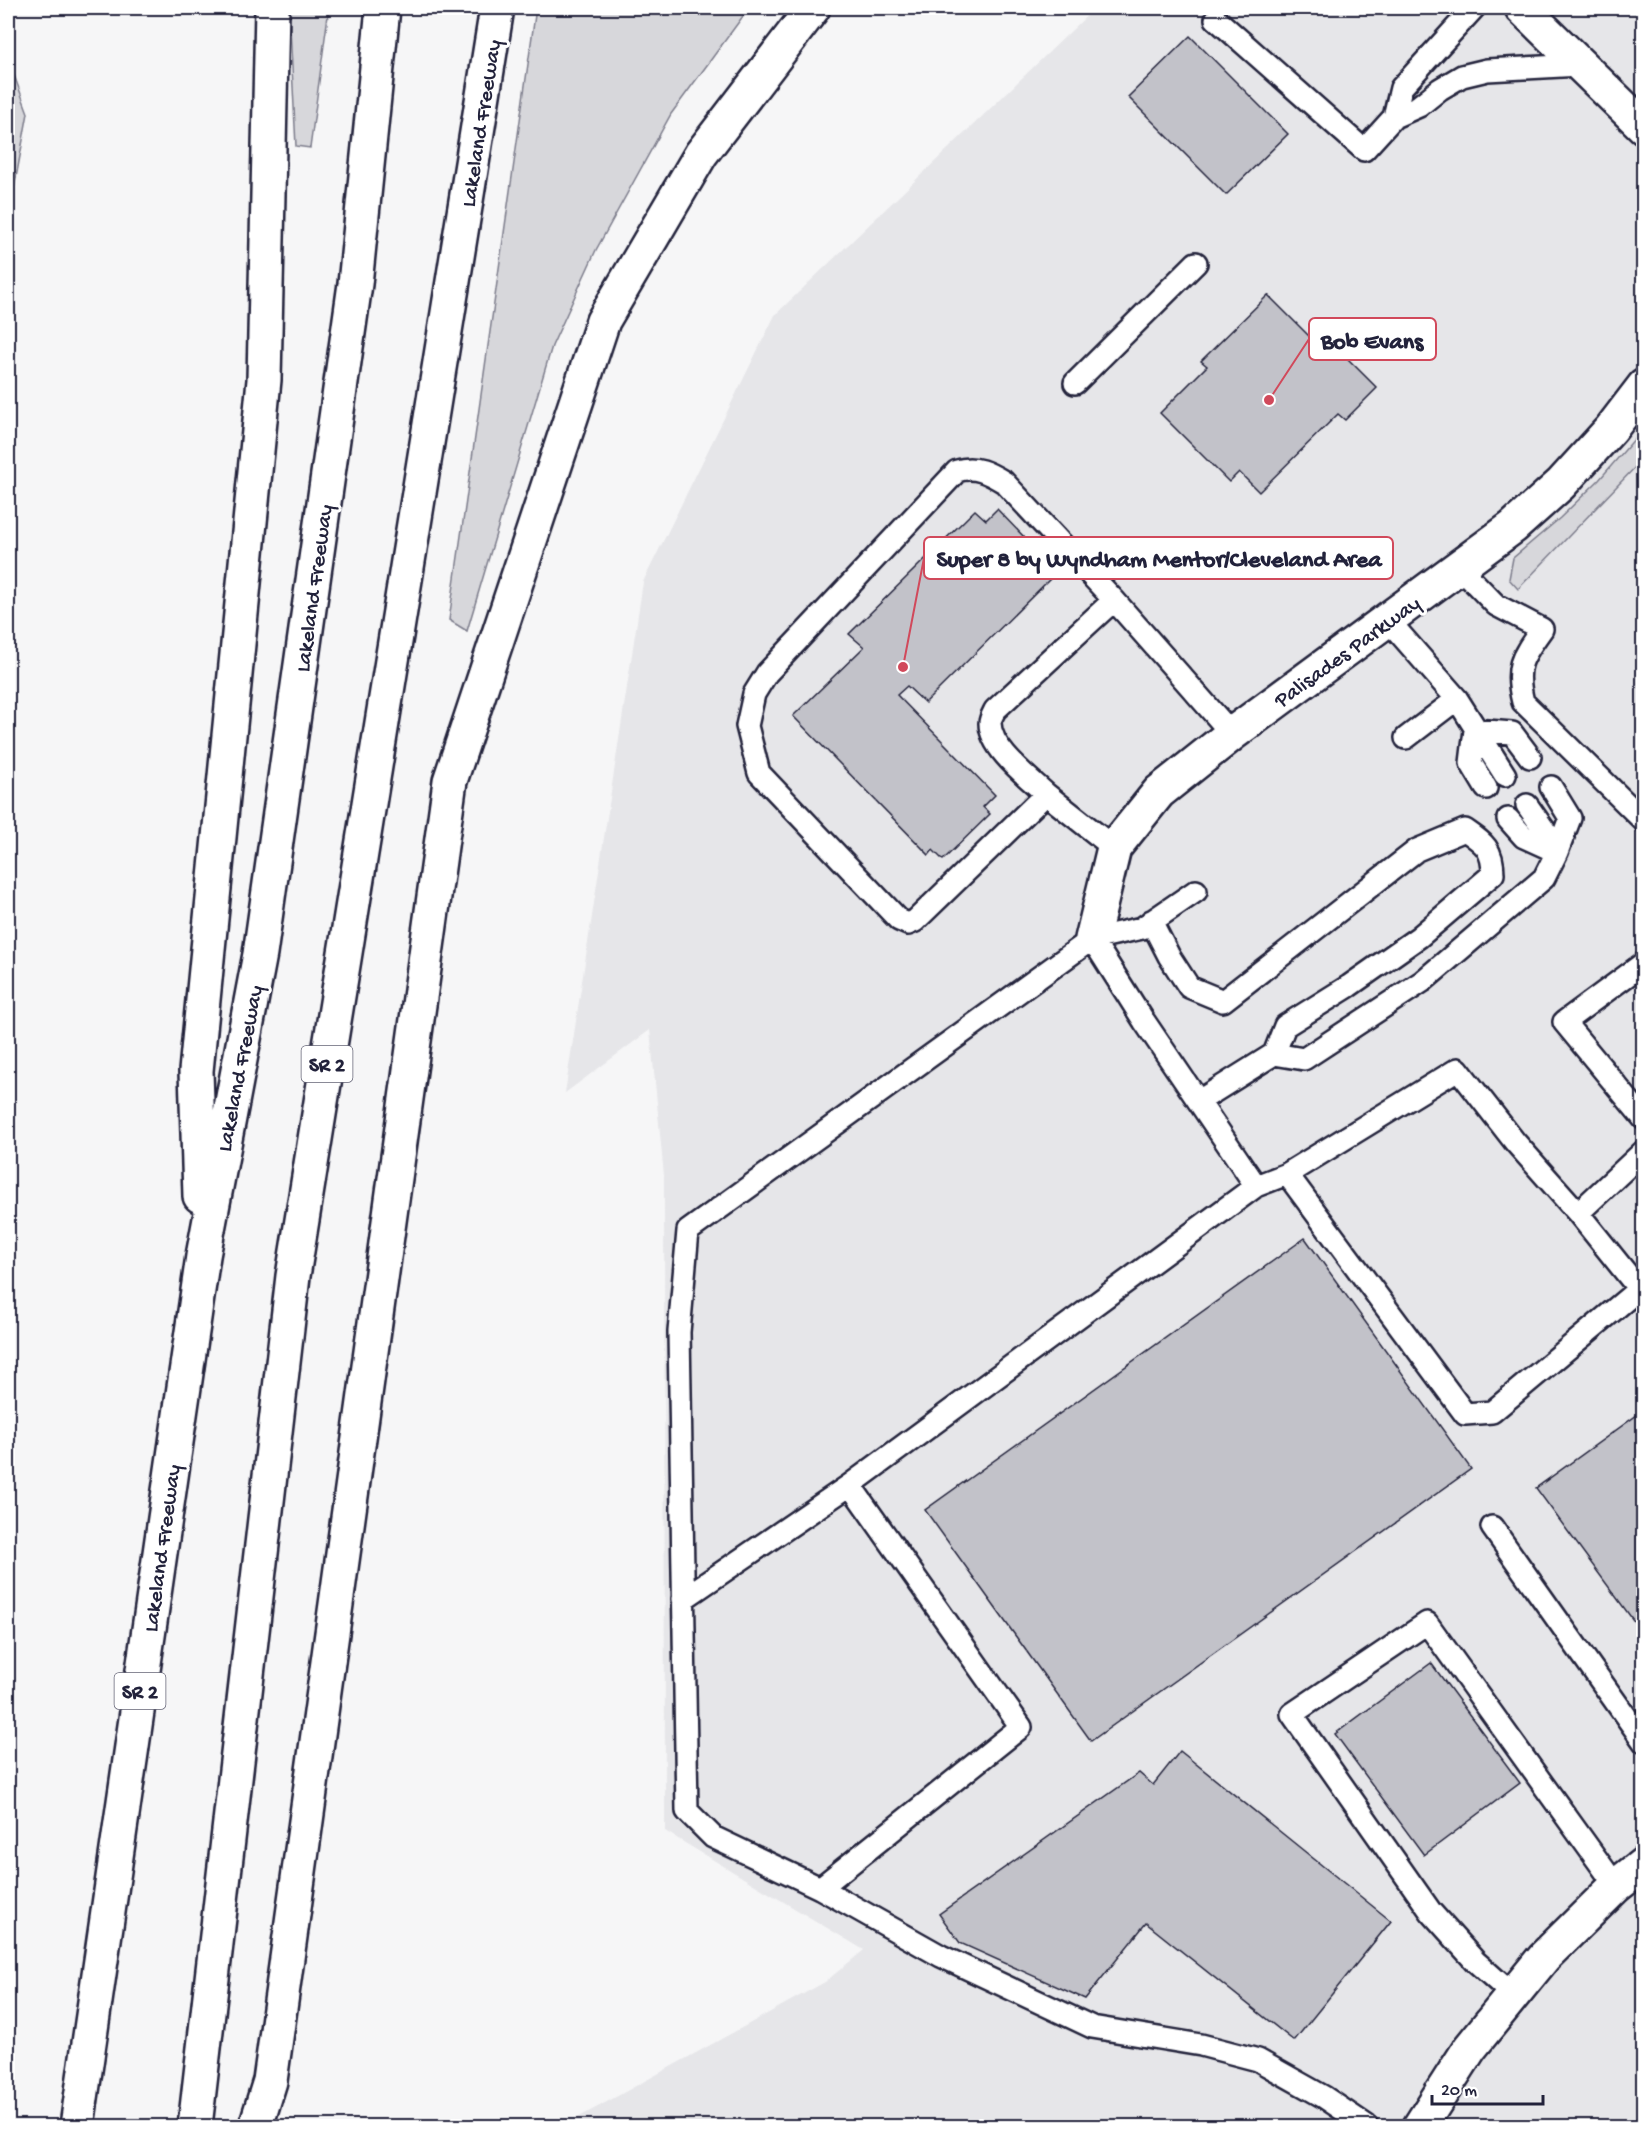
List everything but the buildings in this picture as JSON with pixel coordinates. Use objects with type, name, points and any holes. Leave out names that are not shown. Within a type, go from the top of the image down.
[{"type":"main road","points":[[202,1256],[196,1071],[264,380],[272,8]]},
{"type":"main road","name":"Lakeland Freeway","points":[[77,2127],[202,1256],[264,930],[355,284],[383,8]]},
{"type":"main road","name":"Lakeland Freeway","points":[[195,2127],[293,1276],[497,8]]},
{"type":"main road","points":[[256,2127],[270,2081],[450,781],[603,321],[701,154],[813,8]]},
{"type":"main road","points":[[1521,8],[1644,127]]},
{"type":"main road","name":"Palisades Parkway","points":[[1092,939],[1114,848],[1159,792],[1232,734],[1513,527],[1561,484],[1611,429],[1644,386]]},
{"type":"main road","points":[[1420,2127],[1470,2048],[1544,1957],[1616,1886],[1644,1864]]},
{"type":"lane","points":[[1394,117],[1401,88],[1474,8]]},
{"type":"lane","points":[[1216,19],[1364,150],[1394,117],[1419,106],[1440,89],[1462,76],[1487,69],[1580,65]]},
{"type":"lane","points":[[1075,383],[1196,262]]},
{"type":"lane","points":[[1046,794],[915,921],[908,924],[898,920],[759,772],[747,726],[749,708],[754,694],[768,674],[957,471],[968,468],[989,473],[1004,482],[1114,600],[1232,734]]},
{"type":"lane","points":[[1459,567],[1496,605],[1542,629],[1525,653],[1518,680],[1524,702],[1644,821]]},
{"type":"lane","points":[[1114,600],[995,710],[990,722],[993,738],[1003,753],[1046,794],[1114,848]]},
{"type":"lane","points":[[1387,619],[1457,699],[1505,775]]},
{"type":"lane","points":[[1406,738],[1457,699]]},
{"type":"lane","points":[[1475,730],[1512,733],[1530,758]]},
{"type":"lane","points":[[1475,730],[1471,763],[1486,788]]},
{"type":"lane","points":[[1274,1054],[1304,1059],[1423,981],[1544,878],[1570,818],[1551,787]]},
{"type":"lane","points":[[1527,805],[1557,852]]},
{"type":"lane","points":[[1508,819],[1524,837],[1557,852]]},
{"type":"lane","points":[[1151,921],[1169,956],[1189,987],[1223,1001],[1417,850],[1465,830],[1482,842],[1493,860],[1493,874],[1419,937],[1349,986],[1285,1026],[1274,1054],[1199,1101]]},
{"type":"lane","points":[[1196,891],[1142,928],[1092,939],[688,1231],[679,1332],[687,1811],[713,1837],[820,1888],[941,1956],[1092,2027],[1201,2045],[1258,2061],[1324,2097],[1367,2127]]},
{"type":"lane","points":[[1092,939],[1144,1021],[1256,1186]]},
{"type":"lane","points":[[1644,963],[1564,1022],[1644,1119]]},
{"type":"lane","points":[[683,1599],[850,1485],[1256,1186],[1287,1174],[1458,1069],[1515,1142],[1578,1213],[1639,1288],[1492,1412],[1466,1414],[1287,1174]]},
{"type":"lane","points":[[1578,1213],[1644,1151]]},
{"type":"lane","points":[[820,1888],[1022,1728],[850,1485]]},
{"type":"lane","points":[[1492,1527],[1644,1742]]},
{"type":"lane","points":[[1513,1995],[1475,1960],[1431,1912],[1292,1714],[1426,1623],[1616,1886]]},
{"type":"shaded area","points":[[289,8],[329,8],[310,148],[296,146]]},
{"type":"shaded area","points":[[536,8],[749,8],[671,114],[596,250],[552,346],[467,631],[449,620]]},
{"type":"shaded area","points":[[1095,8],[1499,8],[1643,148],[1643,2126],[563,2126],[825,1982],[864,1950],[665,1831],[664,1176],[650,1030],[565,1093],[643,582],[775,315]]},
{"type":"shaded area","points":[[1535,8],[1643,8],[1643,113]]},
{"type":"shaded area","points":[[8,59],[28,113],[8,221]]},
{"type":"shaded area","points":[[1643,429],[1643,459],[1518,589],[1509,579],[1513,558],[1560,518],[1599,480]]},
{"type":"place","name":"Bob Evans","points":[[1269,400]]},
{"type":"place","name":"Super 8 by Wyndham Mentor/Cleveland Area","points":[[903,667]]}]
